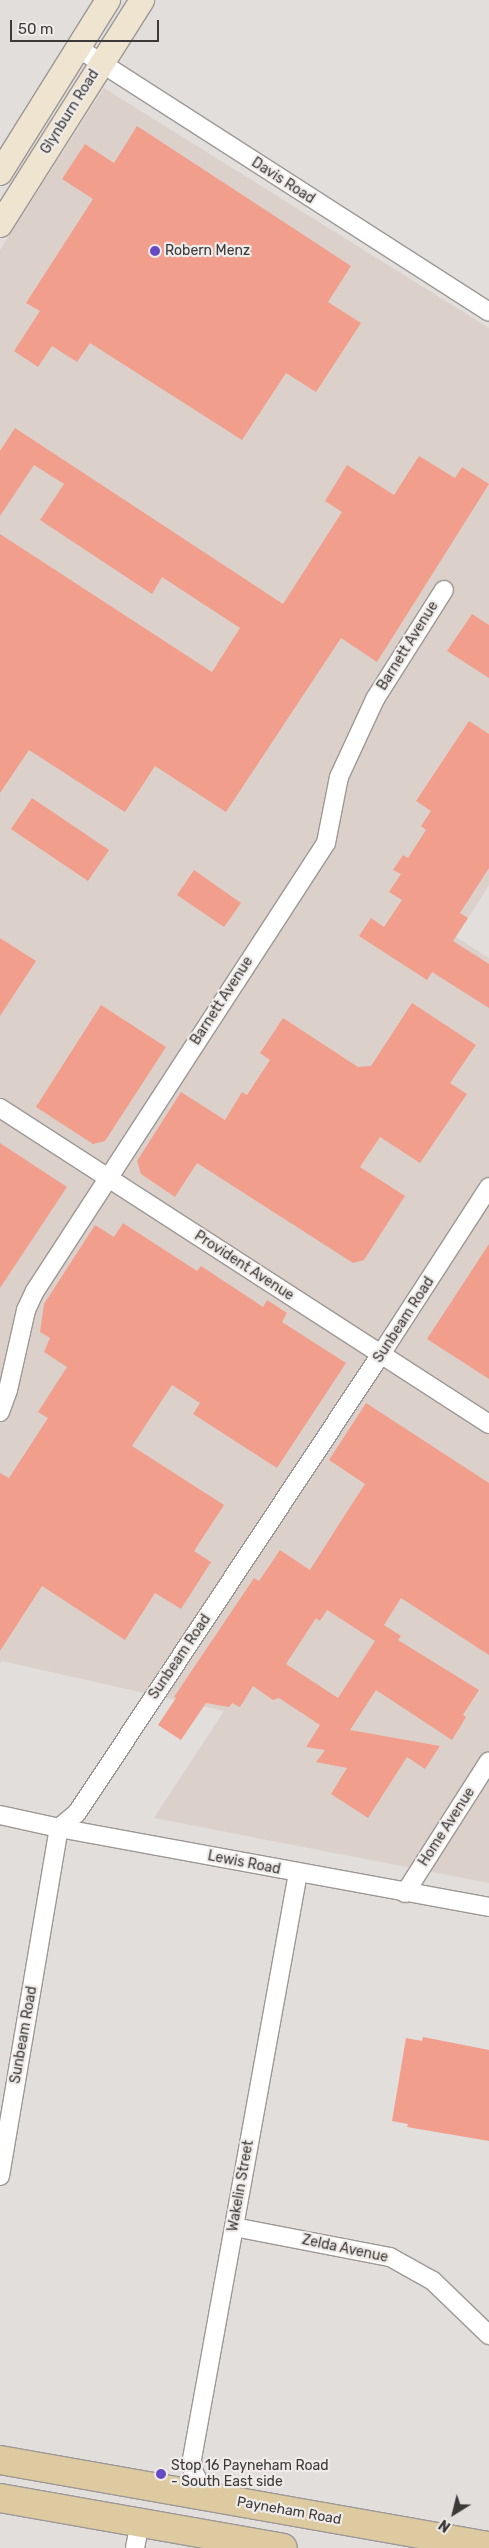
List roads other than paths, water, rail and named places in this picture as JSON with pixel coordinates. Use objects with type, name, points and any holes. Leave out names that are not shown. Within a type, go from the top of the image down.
[{"type":"main road","name":"Glynburn Road","points":[[0,173],[108,0]]},
{"type":"main road","name":"Glynburn Road","points":[[0,225],[100,64],[135,3]]},
{"type":"main road","name":"Payneham Road","points":[[0,2460],[480,2546]]},
{"type":"main road","points":[[0,2498],[137,2535],[283,2548]]},
{"type":"street","name":"Davis Road","points":[[78,48],[100,64],[489,312]]},
{"type":"street","name":"Barnett Avenue","points":[[0,1412],[8,1390],[29,1304],[107,1178],[326,843],[339,777],[375,699],[444,590]]},
{"type":"street","name":"Provident Avenue","points":[[0,1108],[489,1424]]},
{"type":"street","name":"Sunbeam Road","points":[[0,2176],[60,1828],[77,1813],[381,1354],[489,1187]]},
{"type":"street","name":"Home Avenue","points":[[405,1893],[489,1761]]},
{"type":"street","name":"Lewis Road","points":[[0,1815],[298,1873],[489,1907]]},
{"type":"street","name":"Wakelin Street","points":[[206,2496],[193,2471],[194,2453],[298,1873]]},
{"type":"street","name":"Zelda Avenue","points":[[234,2227],[390,2257],[433,2281],[489,2335]]},
{"type":"place","name":"Robern Menz","points":[[155,251]]},
{"type":"place","name":"Stop 16 Payneham Road - South East side","points":[[161,2474]]}]
